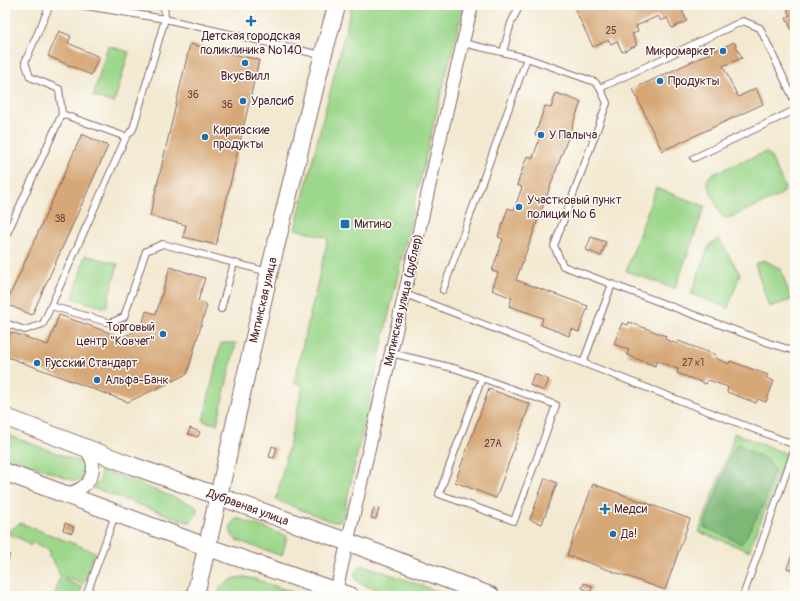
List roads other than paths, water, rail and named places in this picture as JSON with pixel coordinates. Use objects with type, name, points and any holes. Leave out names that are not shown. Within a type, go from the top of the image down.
[{"type":"main road","name":"Митинская улица","points":[[195,596],[269,273],[337,5]]},
{"type":"main road","name":"Дубравная улица","points":[[5,417],[133,466],[348,542],[491,596]]},
{"type":"main road","points":[[5,472],[207,547],[341,594]]},
{"type":"street","name":"Митинская улица (дублер)","points":[[341,594],[348,542],[472,5]]},
{"type":"street","points":[[61,493],[71,493],[79,490],[86,485],[91,477],[93,468],[92,459],[87,451],[79,445]]},
{"type":"lane","points":[[5,238],[62,114],[59,89],[30,76],[25,62],[50,5]]},
{"type":"lane","points":[[80,5],[165,19],[324,55]]},
{"type":"lane","points":[[5,322],[25,330],[43,324],[126,137],[133,129],[165,19],[164,5]]},
{"type":"lane","points":[[503,52],[511,22],[520,5]]},
{"type":"lane","points":[[600,88],[743,21],[760,28],[795,102]]},
{"type":"lane","points":[[463,44],[527,58],[595,82],[600,88],[607,103],[554,246],[563,266],[769,343],[795,351]]},
{"type":"lane","points":[[443,290],[527,58]]},
{"type":"lane","points":[[694,158],[795,110]]},
{"type":"lane","points":[[62,114],[126,137]]},
{"type":"lane","points":[[51,306],[110,323],[124,317],[146,252],[163,244],[269,273]]},
{"type":"lane","points":[[221,309],[234,263]]},
{"type":"lane","points":[[583,363],[612,284]]},
{"type":"lane","points":[[405,294],[795,446],[743,596]]},
{"type":"lane","points":[[391,353],[457,369],[482,378],[556,405],[514,521],[439,494],[482,378]]},
{"type":"lane","points":[[86,596],[115,513]]},
{"type":"lane","points":[[5,554],[5,559]]},
{"type":"place","name":"Детская городская поликлиника №140","points":[[251,21]]},
{"type":"place","name":"Микромаркет","points":[[723,51]]},
{"type":"place","name":"ВкусВилл","points":[[245,63]]},
{"type":"place","name":"Продукты","points":[[660,81]]},
{"type":"place","name":"Уралсиб","points":[[243,101]]},
{"type":"place","name":"У Палыча","points":[[541,135]]},
{"type":"place","name":"Киргизские продукты","points":[[205,137]]},
{"type":"place","name":"Участковый пункт полиции № 6","points":[[519,207]]},
{"type":"place","name":"Митино","points":[[345,224]]},
{"type":"place","name":"Торговый центр \"Ковчег\"","points":[[163,334]]},
{"type":"place","name":"Русский Стандарт","points":[[37,363]]},
{"type":"place","name":"Альфа-Банк","points":[[97,380]]},
{"type":"place","name":"Медси","points":[[605,509]]},
{"type":"place","name":"Да!","points":[[613,534]]}]
